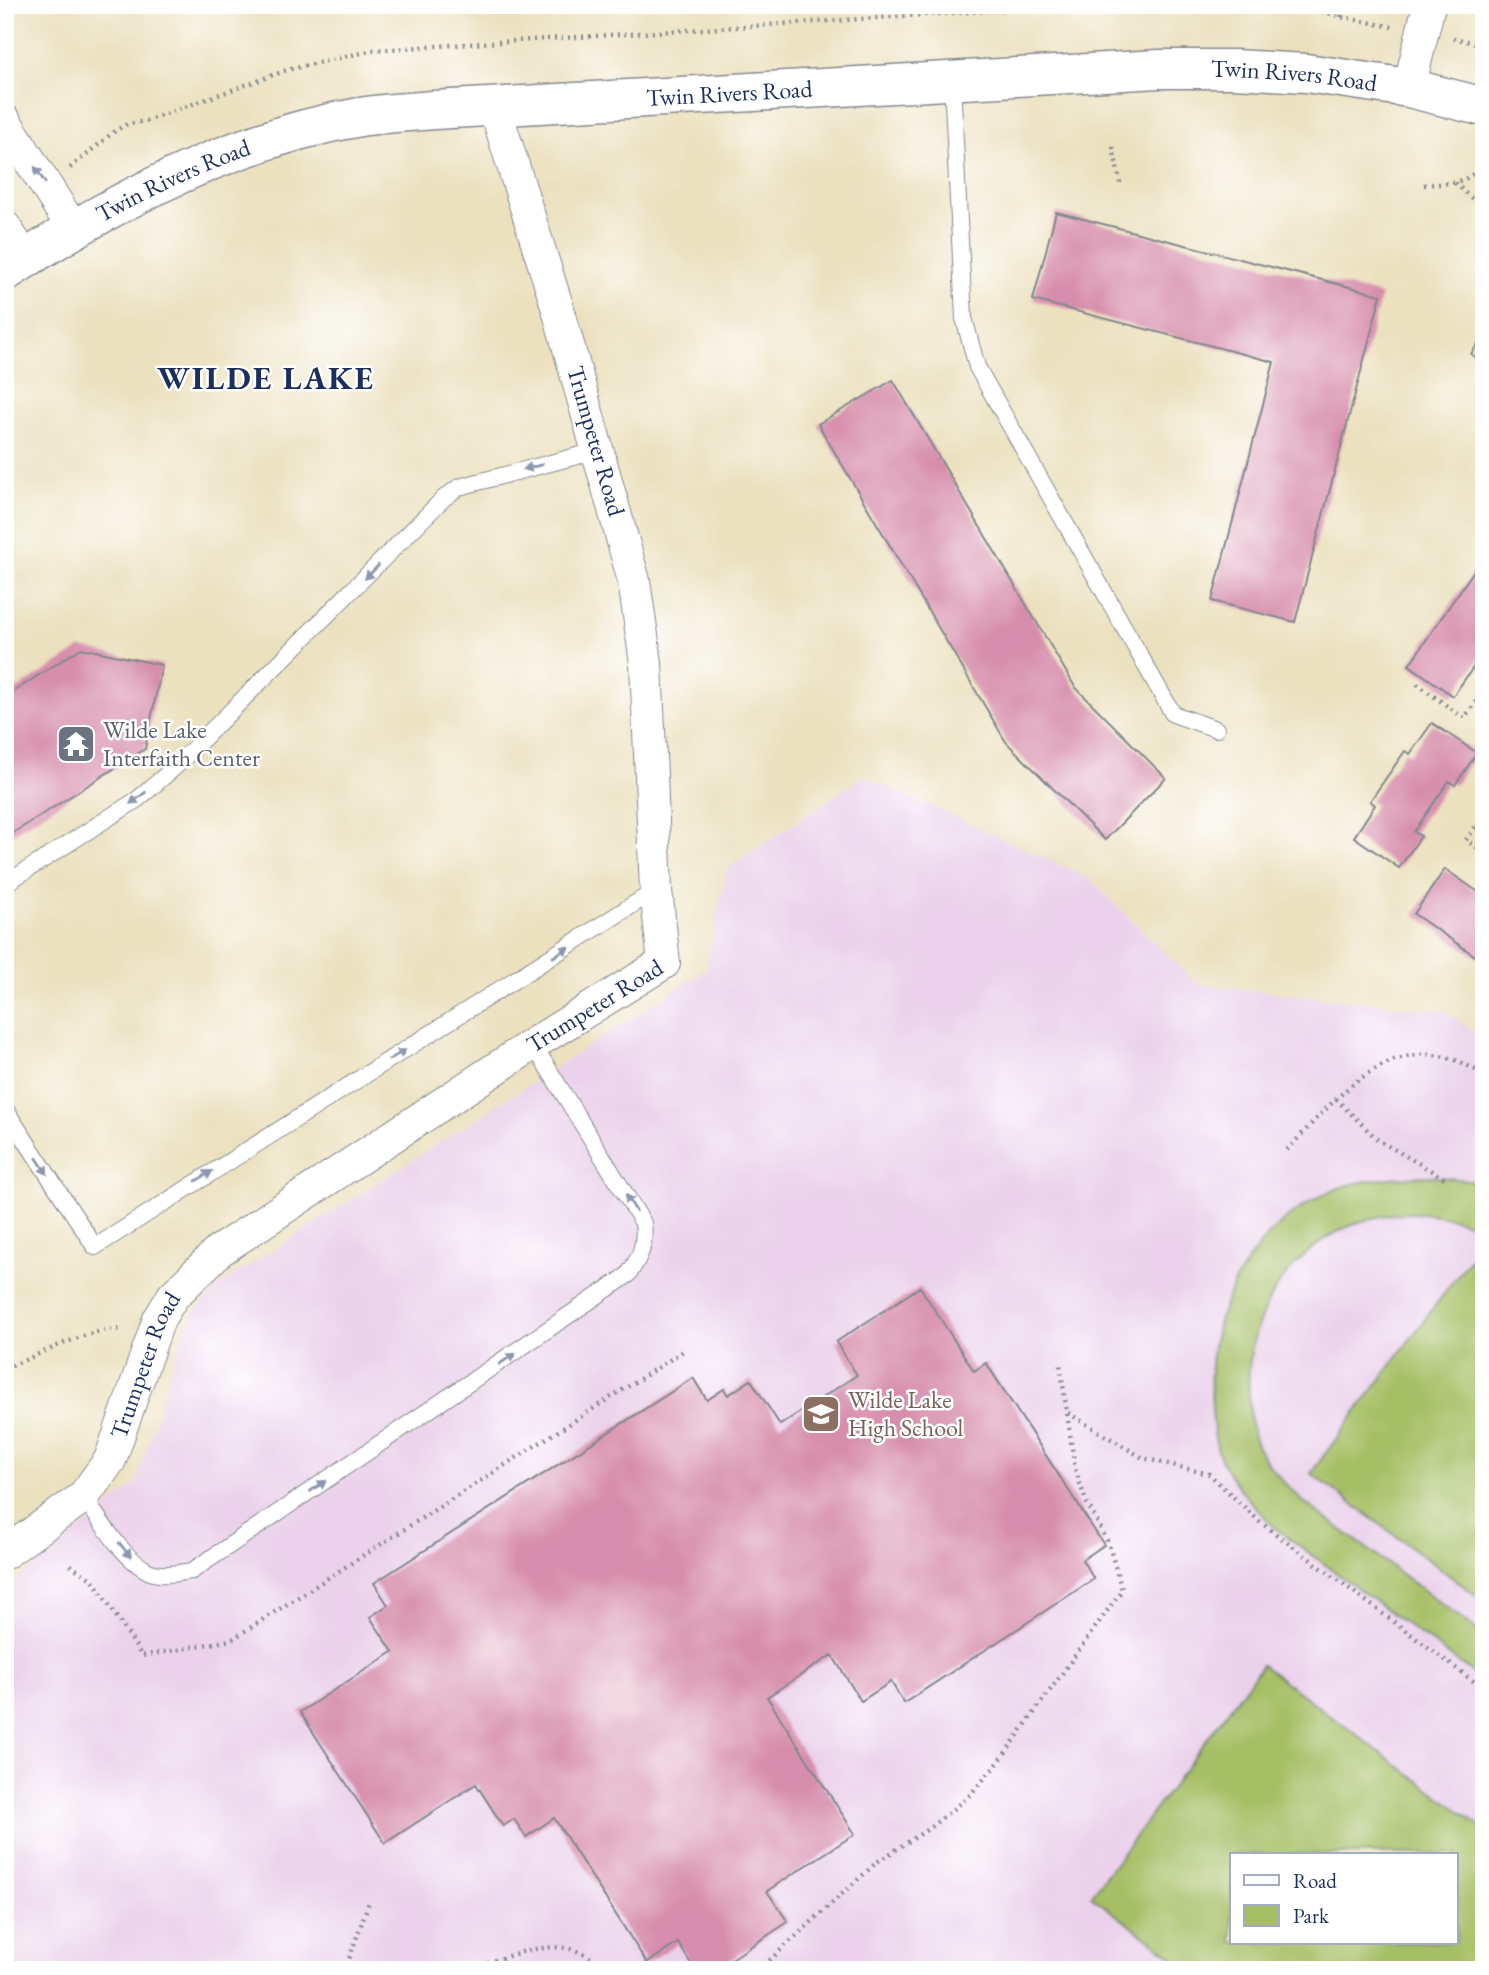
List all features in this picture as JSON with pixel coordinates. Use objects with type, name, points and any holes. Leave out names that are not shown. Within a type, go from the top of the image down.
[{"type":"street","points":[[1409,88],[1429,5]]},
{"type":"street","name":"Twin Rivers Road","points":[[15,265],[162,183],[270,139],[361,117],[1159,69],[1306,72],[1409,88],[1484,107]]},
{"type":"street","name":"Trumpeter Road","points":[[5,1553],[83,1497],[110,1460],[159,1319],[173,1296],[192,1274],[219,1251],[533,1044],[664,963],[656,890],[646,663],[634,580],[600,450],[495,108]]},
{"type":"street","points":[[5,121],[75,230]]},
{"type":"street","points":[[5,227],[15,265]]},
{"type":"lane","points":[[952,82],[964,318],[977,367],[1173,714],[1216,729]]},
{"type":"lane","points":[[5,884],[138,799],[174,768],[444,498],[459,487],[600,450]]},
{"type":"lane","points":[[5,1109],[95,1247],[656,890]]},
{"type":"lane","points":[[83,1497],[133,1560],[150,1572],[173,1574],[191,1571],[628,1275],[641,1255],[645,1238],[643,1223],[533,1044]]},
{"type":"path","points":[[948,5],[948,13]]},
{"type":"path","points":[[76,164],[127,124],[146,121],[287,70],[374,50],[1080,5]]},
{"type":"path","points":[[1302,5],[1341,17],[1345,5]]},
{"type":"path","points":[[1474,42],[1484,45]]},
{"type":"path","points":[[1113,148],[1121,187]]},
{"type":"path","points":[[1424,185],[1455,183],[1472,177],[1484,155]]},
{"type":"path","points":[[1480,166],[1480,206],[1484,235]]},
{"type":"path","points":[[1455,183],[1480,206]]},
{"type":"path","points":[[1417,684],[1464,718],[1484,692]]},
{"type":"path","points":[[1484,816],[1466,840],[1484,852]]},
{"type":"path","points":[[1287,1150],[1353,1081],[1385,1064],[1414,1056],[1448,1058],[1484,1074]]},
{"type":"path","points":[[1336,1099],[1378,1140],[1444,1178]]},
{"type":"path","points":[[5,1368],[92,1334],[116,1328],[133,1332]]},
{"type":"path","points":[[70,1565],[93,1580],[142,1656],[231,1640],[685,1350]]},
{"type":"path","points":[[759,1970],[877,1862],[928,1829],[968,1797],[999,1763],[1122,1590],[1108,1542],[1086,1501],[1075,1469],[1060,1364]]},
{"type":"path","points":[[1067,1413],[1143,1458],[1209,1474],[1260,1522],[1484,1689]]},
{"type":"path","points":[[354,1970],[348,1962],[369,1902]]},
{"type":"path","points":[[468,1970],[526,1951],[556,1947],[579,1952],[607,1970]]},
{"type":"shaded area","name":"Wilde Lake High School","points":[[864,776],[1089,878],[1197,984],[1445,1011],[1484,1039],[1484,1970],[5,1970],[5,1586],[31,1569],[136,1484],[179,1344],[191,1316],[218,1286],[706,970],[727,869]]},
{"type":"green space","points":[[1428,1176],[1468,1180],[1484,1188],[1484,1230],[1440,1215],[1397,1214],[1357,1223],[1320,1243],[1289,1271],[1266,1306],[1252,1347],[1249,1393],[1251,1419],[1255,1439],[1265,1460],[1300,1499],[1484,1635],[1484,1681],[1275,1528],[1227,1470],[1216,1445],[1214,1427],[1211,1360],[1217,1329],[1227,1298],[1242,1270],[1261,1244],[1284,1221],[1310,1202],[1339,1188],[1372,1180]]},
{"type":"green space","points":[[1472,1256],[1484,1265],[1484,1601],[1311,1473]]},
{"type":"green space","points":[[1262,1665],[1484,1829],[1484,1970],[1191,1970],[1091,1896]]},
{"type":"building","points":[[1056,212],[1381,295],[1295,622],[1212,601],[1274,362],[1033,300]]},
{"type":"building","points":[[1484,335],[1484,363],[1471,354]]},
{"type":"building","points":[[893,380],[1075,687],[1166,778],[1105,840],[1006,742],[818,424]]},
{"type":"building","points":[[1484,556],[1484,652],[1453,696],[1409,665]]},
{"type":"building","name":"Wilde Lake Interfaith Center","points":[[81,648],[162,665],[145,749],[5,838],[5,697]]},
{"type":"building","points":[[1432,723],[1477,753],[1455,785],[1449,781],[1414,832],[1421,836],[1399,868],[1354,837],[1375,805],[1370,801],[1405,751],[1410,754]]},
{"type":"building","points":[[1445,869],[1484,896],[1484,962],[1414,914]]},
{"type":"building","points":[[920,1287],[974,1371],[986,1363],[1104,1545],[1082,1560],[1094,1579],[904,1703],[891,1682],[861,1701],[832,1655],[767,1697],[855,1834],[767,1891],[788,1922],[715,1970],[695,1970],[678,1943],[647,1963],[554,1818],[526,1837],[514,1819],[503,1826],[476,1784],[385,1843],[300,1712],[393,1652],[370,1617],[388,1605],[374,1583],[693,1378],[707,1400],[724,1389],[728,1395],[751,1380],[780,1425],[857,1375],[836,1342]]},
{"type":"place","name":"Wilde Lake Interfaith Center","points":[[76,744]]},
{"type":"place","name":"Wilde Lake High School","points":[[821,1414]]},
{"type":"district","name":"WILDE LAKE","points":[[266,378]]}]
